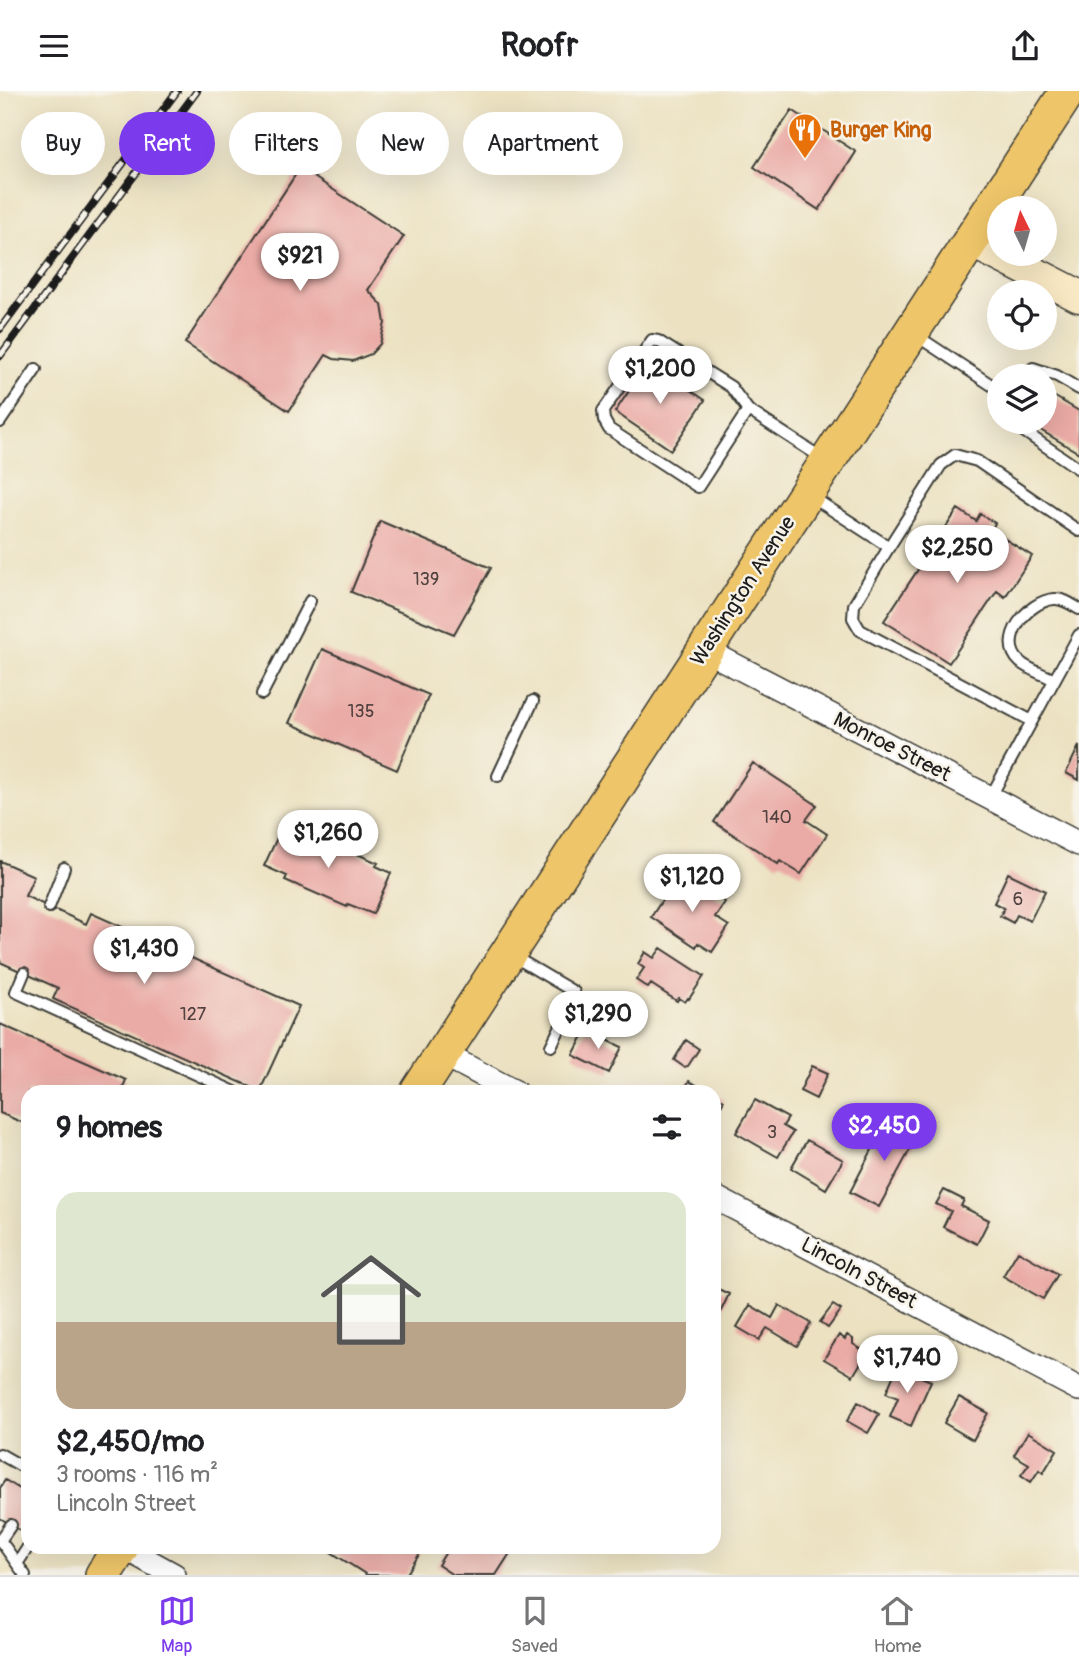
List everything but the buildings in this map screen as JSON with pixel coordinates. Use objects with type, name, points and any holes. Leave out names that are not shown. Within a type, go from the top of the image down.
[{"type":"main road","name":"Washington Avenue","points":[[423,1085],[1069,91]]},
{"type":"main road","points":[[103,1575],[117,1554]]},
{"type":"street","points":[[971,241],[1079,296]]},
{"type":"street","name":"Monroe Street","points":[[705,650],[1079,844]]},
{"type":"street","points":[[443,1054],[502,1085]]},
{"type":"street","name":"Lincoln Street","points":[[721,1201],[1079,1389]]},
{"type":"street","points":[[135,1554],[174,1575]]},
{"type":"lane","points":[[912,332],[987,382]]},
{"type":"lane","points":[[748,410],[698,487],[609,429],[603,411],[652,340],[658,341],[731,387],[748,410],[828,461]]},
{"type":"lane","points":[[0,422],[36,369]]},
{"type":"lane","points":[[1057,376],[1079,389]]},
{"type":"lane","points":[[1026,434],[1079,469]]},
{"type":"lane","points":[[1032,721],[860,630],[853,618],[854,605],[941,465],[955,456],[977,461],[1079,531]]},
{"type":"lane","points":[[807,493],[889,547]]},
{"type":"lane","points":[[1054,680],[1019,661],[1013,646],[1013,632],[1021,617],[1040,604],[1055,599],[1079,609]]},
{"type":"lane","points":[[262,694],[310,601]]},
{"type":"lane","points":[[990,798],[1079,635]]},
{"type":"lane","points":[[498,776],[533,701]]},
{"type":"lane","points":[[49,907],[64,868]]},
{"type":"lane","points":[[509,953],[574,992],[575,998],[551,1046]]},
{"type":"lane","points":[[24,973],[16,992],[220,1085]]},
{"type":"lane","points":[[0,1454],[21,1466]]},
{"type":"lane","points":[[11,1525],[0,1541],[24,1575]]},
{"type":"lane","points":[[17,1564],[23,1554]]},
{"type":"railway","points":[[0,329],[177,91]]},
{"type":"railway","points":[[0,356],[197,91]]},
{"type":"place","name":"Burger King","points":[[805,160]]}]
